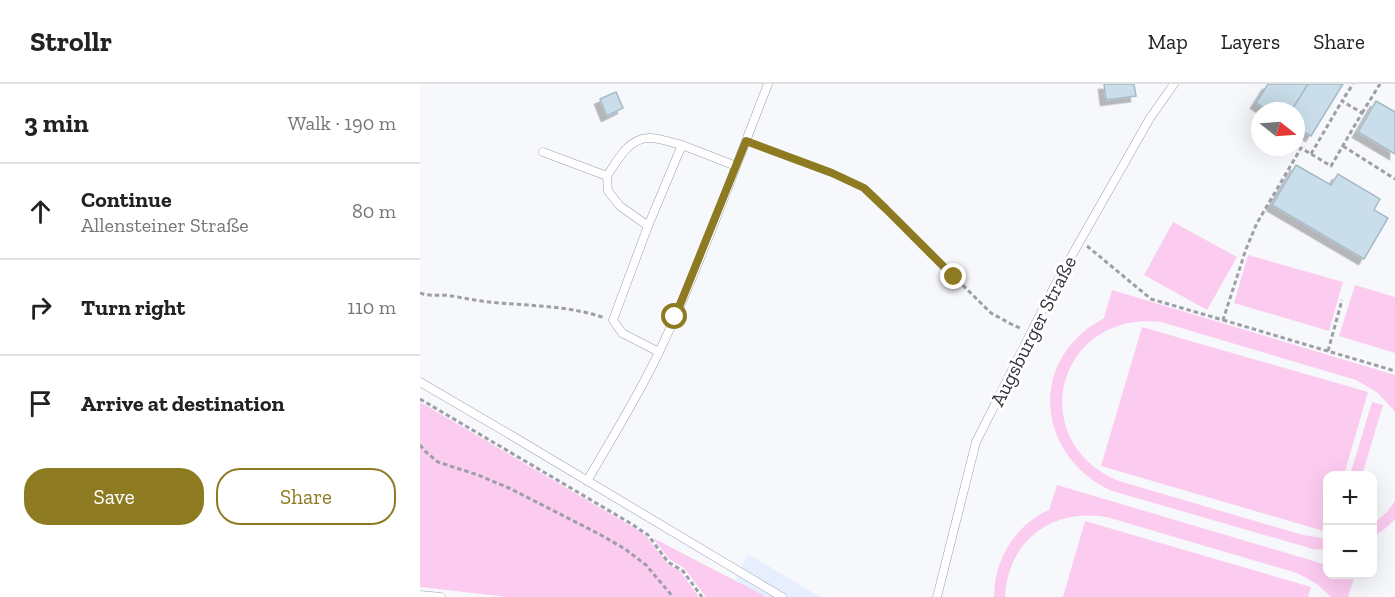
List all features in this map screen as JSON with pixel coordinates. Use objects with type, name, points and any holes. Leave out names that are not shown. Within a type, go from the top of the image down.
[{"type":"lane","points":[[587,481],[659,352],[698,262],[768,84]]},
{"type":"lane","name":"Augsburger Straße","points":[[937,597],[976,442],[1080,240],[1150,118],[1174,84]]},
{"type":"lane","points":[[648,226],[620,206],[608,191],[607,176],[625,150],[639,140],[650,137],[682,145],[736,166]]},
{"type":"lane","points":[[659,352],[622,333],[614,320],[648,226],[682,145]]},
{"type":"lane","points":[[543,152],[607,176]]},
{"type":"lane","points":[[420,382],[782,597]]},
{"type":"lane","points":[[420,594],[441,597]]},
{"type":"path","points":[[1311,154],[1353,84]]},
{"type":"path","points":[[1223,320],[1257,223],[1301,148],[1331,166],[1380,84]]},
{"type":"path","points":[[1342,101],[1362,113]]},
{"type":"path","points":[[746,141],[832,173],[864,188],[992,313],[1031,332]]},
{"type":"path","points":[[1343,146],[1395,179]]},
{"type":"path","points":[[1080,240],[1150,299],[1395,372]]},
{"type":"path","points":[[420,293],[489,302],[564,308],[614,320]]},
{"type":"path","points":[[1328,351],[1342,300]]},
{"type":"path","points":[[420,399],[648,535],[668,562],[683,571],[702,597]]},
{"type":"path","points":[[420,445],[438,462],[509,488],[617,544],[646,565],[673,597]]},
{"type":"shaded area","points":[[1173,222],[1237,257],[1207,310],[1144,275]]},
{"type":"shaded area","points":[[1248,255],[1343,282],[1329,331],[1234,303]]},
{"type":"shaded area","points":[[1355,285],[1395,297],[1395,353],[1339,336]]},
{"type":"shaded area","points":[[1112,290],[1395,375],[1395,412],[1378,393],[1356,380],[1161,322],[1125,324],[1097,336],[1077,357],[1065,382],[1063,410],[1070,438],[1089,462],[1119,481],[1303,535],[1323,538],[1323,550],[1313,549],[1112,491],[1090,478],[1073,462],[1060,442],[1052,420],[1050,398],[1054,375],[1064,354],[1081,334],[1104,318]]},
{"type":"shaded area","points":[[1142,327],[1368,392],[1345,471],[1323,471],[1323,531],[1101,466]]},
{"type":"shaded area","points":[[420,402],[638,530],[645,535],[668,564],[680,571],[699,597],[508,597],[420,587]]},
{"type":"shaded area","points":[[1372,402],[1383,405],[1363,471],[1351,471]]},
{"type":"shaded area","points":[[1057,485],[1323,564],[1323,579],[1354,579],[1348,597],[1331,597],[1317,584],[1297,573],[1110,518],[1090,516],[1071,517],[1053,522],[1038,531],[1025,543],[1015,558],[1008,576],[1005,597],[994,597],[998,570],[1009,545],[1026,525],[1049,510]]},
{"type":"shaded area","points":[[1395,501],[1395,519],[1377,534],[1377,521]]},
{"type":"shaded area","points":[[1085,521],[1311,587],[1308,597],[1063,597]]},
{"type":"shaded area","points":[[653,538],[765,596],[706,597],[684,568],[669,559]]},
{"type":"shaded area","points":[[748,554],[820,597],[727,597]]},
{"type":"building","points":[[1104,84],[1134,84],[1136,96],[1106,100]]},
{"type":"building","points":[[1268,84],[1308,84],[1297,102],[1257,102]]},
{"type":"building","points":[[1308,84],[1343,84],[1311,136],[1305,132],[1305,102],[1297,102]]},
{"type":"building","points":[[616,92],[623,108],[607,116],[600,99]]},
{"type":"building","points":[[1376,101],[1395,112],[1395,154],[1358,132]]},
{"type":"building","points":[[1296,165],[1331,185],[1338,174],[1380,199],[1374,210],[1388,218],[1364,259],[1272,205]]},
{"type":"route","points":[[675,317],[746,141],[832,173],[864,188],[954,277]]}]
